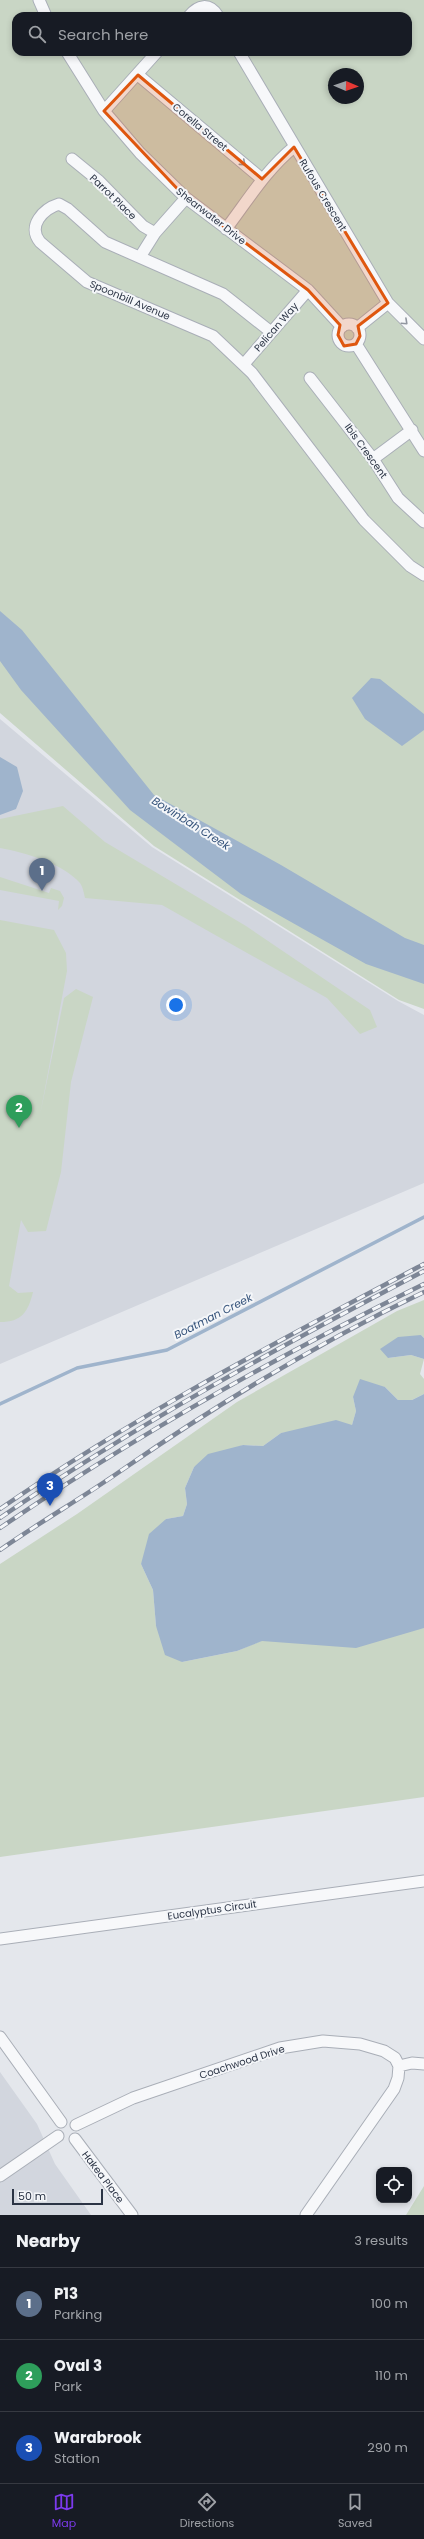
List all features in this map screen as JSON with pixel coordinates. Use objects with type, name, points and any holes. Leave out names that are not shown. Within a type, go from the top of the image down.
[{"type":"street","points":[[39,0],[44,12]]},
{"type":"street","points":[[192,12],[196,8],[205,5],[211,7],[215,12]]},
{"type":"street","name":"Shearwater Drive","points":[[69,56],[104,112],[140,153],[186,198],[308,290],[342,327]]},
{"type":"street","points":[[104,112],[155,56]]},
{"type":"street","name":"Rufous Crescent","points":[[241,56],[388,303],[424,339]]},
{"type":"street","name":"Corella Street","points":[[138,75],[262,179]]},
{"type":"street","points":[[226,229],[255,192],[262,179],[294,147]]},
{"type":"street","name":"Parrot Place","points":[[72,159],[104,186],[143,226],[155,233]]},
{"type":"street","points":[[140,257],[155,233],[186,198]]},
{"type":"street","name":"Spoonbill Avenue","points":[[271,332],[223,294],[105,242],[68,209],[59,204],[50,207],[37,222],[34,229],[35,236],[87,282],[213,336],[244,364],[364,520],[410,566],[424,575]]},
{"type":"street","name":"Pelican Way","points":[[244,364],[308,290]]},
{"type":"street","points":[[357,328],[388,303]]},
{"type":"street","points":[[349,324],[357,328],[360,336],[356,344],[348,347],[340,343],[338,334],[342,327],[349,324]]},
{"type":"street","points":[[356,344],[424,451]]},
{"type":"street","name":"Ibis Crescent","points":[[310,378],[373,459],[398,498],[424,522]]},
{"type":"street","points":[[373,459],[412,430]]},
{"type":"street","name":"Eucalyptus Circuit","points":[[0,1939],[424,1881]]},
{"type":"street","points":[[0,2037],[62,2122]]},
{"type":"street","name":"Coachwood Drive","points":[[76,2125],[133,2098],[280,2048],[323,2042],[360,2044],[384,2051],[395,2058],[399,2066]]},
{"type":"street","points":[[306,2215],[394,2088],[398,2078],[399,2066],[412,2063],[424,2064]]},
{"type":"street","points":[[69,2120],[76,2125],[78,2130],[75,2139],[67,2142],[58,2136],[57,2128],[62,2122],[69,2120]]},
{"type":"street","points":[[0,2176],[58,2136]]},
{"type":"street","name":"Hakea Place","points":[[75,2139],[132,2215]]},
{"type":"highlighted area","points":[[138,75],[262,179],[294,147],[388,303],[358,326],[360,336],[356,344],[344,346],[338,335],[340,325],[308,290],[186,198],[104,111]]},
{"type":"shaded area","points":[[0,719],[152,847],[398,1001],[424,1015],[424,1183],[0,1364]]},
{"type":"shaded area","points":[[0,2072],[37,2124],[55,2164],[91,2215],[0,2215]]},
{"type":"green space","points":[[0,0],[424,0],[424,1009],[399,1000],[154,846],[0,713]]},
{"type":"green space","points":[[63,806],[105,842],[246,926],[370,1010],[377,1027],[360,1034],[327,998],[162,905],[85,898],[83,888],[80,883],[54,864],[32,856],[0,848],[0,819]]},
{"type":"green space","points":[[0,877],[49,893],[51,888],[60,891],[64,898],[62,906],[58,910],[59,901],[0,890]]},
{"type":"green space","points":[[0,920],[54,930],[66,953],[67,971],[40,1115],[64,998],[76,989],[93,997],[71,1082],[61,1172],[46,1231],[28,1232],[21,1220],[9,1286],[18,1293],[33,1292],[29,1305],[23,1314],[19,1318],[8,1322],[0,1322]]},
{"type":"green space","points":[[424,1300],[424,1338],[421,1335],[388,1358],[411,1355],[424,1359],[420,1374],[424,1379],[424,1394],[412,1400],[398,1400],[385,1387],[353,1397],[356,1411],[352,1425],[281,1433],[263,1446],[243,1445],[194,1467],[185,1488],[187,1504],[183,1516],[166,1519],[141,1564],[153,1590],[156,1626],[182,1662],[237,1651],[261,1641],[424,1628],[424,1797],[0,1857],[0,1564],[77,1514],[237,1402],[397,1311]]},
{"type":"green space","points":[[424,2186],[424,2215],[406,2215]]},
{"type":"water","name":"Bowinbah Creek","points":[[0,611],[22,630],[154,795],[281,865],[405,938],[424,945],[424,984],[366,964],[241,894],[130,810],[21,690],[0,661]]},
{"type":"water","points":[[371,678],[380,679],[424,714],[424,730],[402,746],[365,719],[352,698]]},
{"type":"water","points":[[0,757],[17,767],[23,791],[16,809],[0,815]]},
{"type":"water","points":[[421,1335],[424,1338],[424,1359],[411,1355],[388,1358],[380,1349],[398,1337]]},
{"type":"water","points":[[360,1379],[385,1387],[398,1400],[412,1400],[424,1394],[424,1628],[356,1648],[262,1641],[237,1651],[182,1662],[165,1655],[156,1626],[153,1590],[141,1564],[149,1534],[166,1519],[183,1516],[187,1504],[185,1488],[194,1467],[208,1454],[243,1445],[263,1446],[281,1433],[336,1420],[352,1425],[356,1411],[353,1397]]},
{"type":"waterway","name":"Boatman Creek","points":[[0,1404],[77,1368],[167,1350],[424,1217]]},
{"type":"railway","points":[[0,1509],[103,1442],[209,1380],[262,1350],[424,1264]]},
{"type":"railway","points":[[0,1518],[103,1451],[208,1388],[424,1271]]},
{"type":"railway","points":[[0,1528],[103,1461],[208,1398],[369,1311],[424,1284]]},
{"type":"railway","points":[[0,1550],[158,1445],[232,1398],[307,1353],[424,1292]]},
{"type":"place","name":"P13","points":[[42,891]]},
{"type":"place","name":"Oval 3","points":[[19,1128]]},
{"type":"place","name":"Warabrook","points":[[50,1506]]}]
